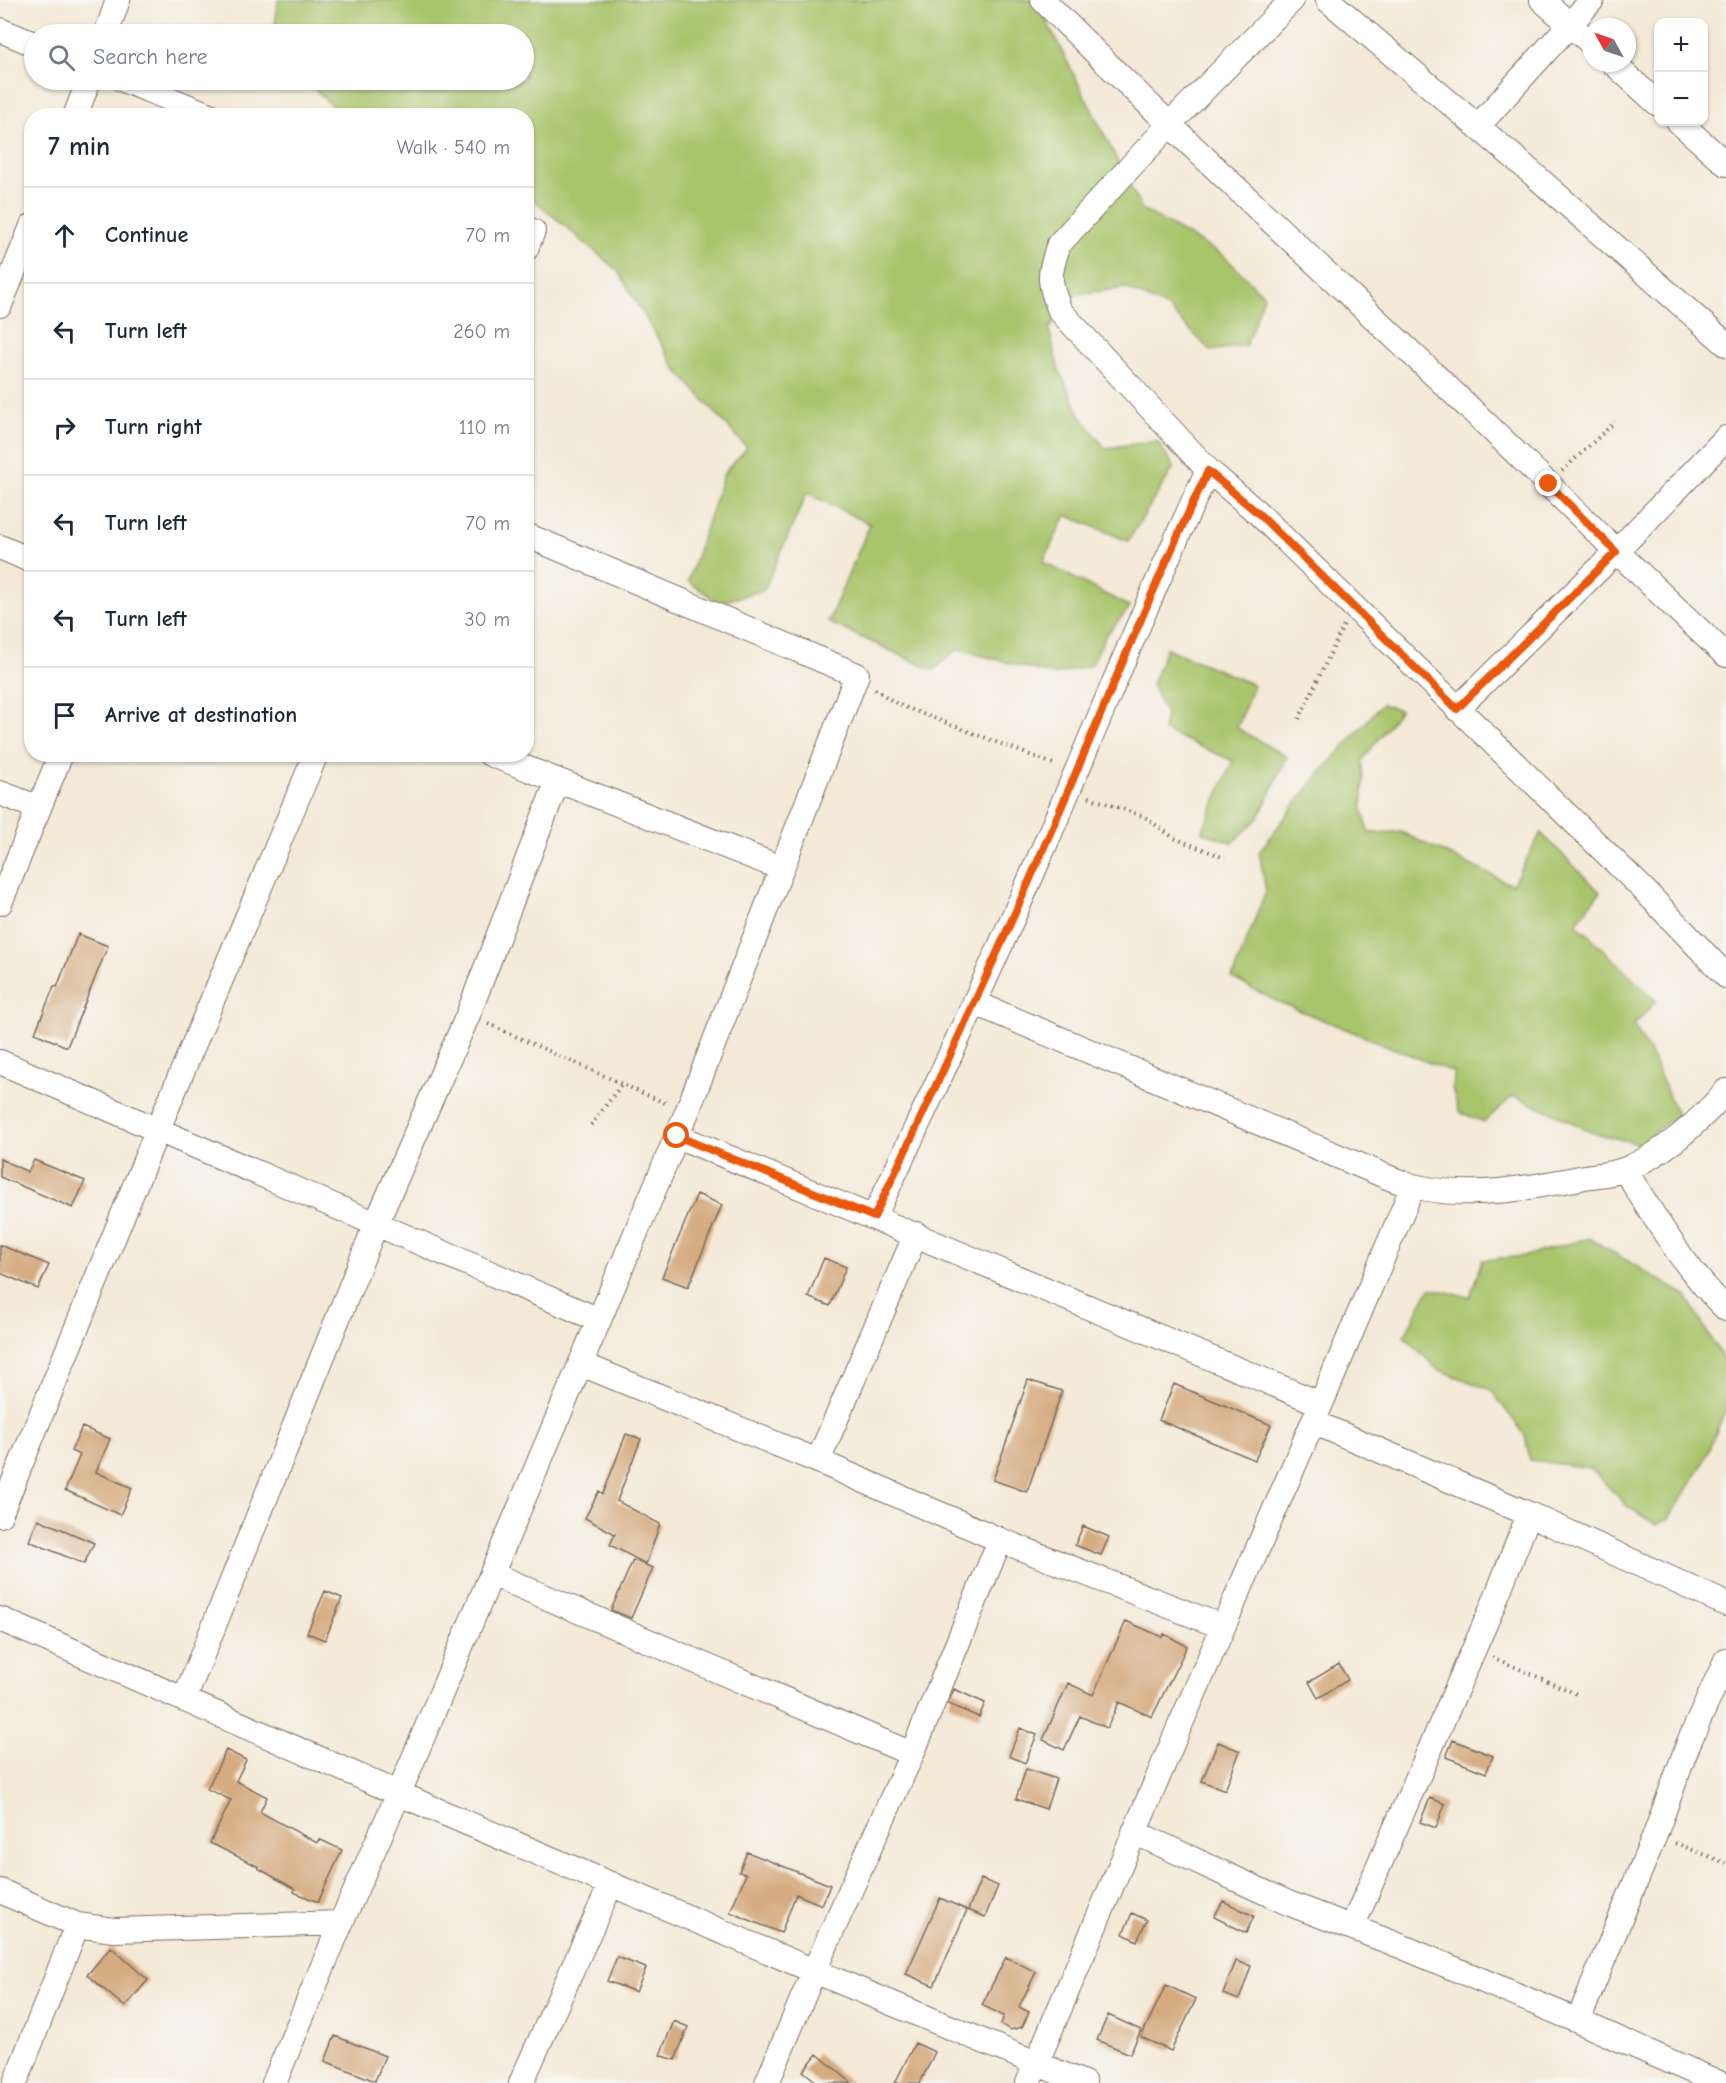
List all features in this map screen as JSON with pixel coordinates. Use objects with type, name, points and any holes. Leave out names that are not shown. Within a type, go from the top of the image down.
[{"type":"street","points":[[110,24],[118,0]]},
{"type":"street","points":[[1043,0],[1141,99],[1549,484],[1616,552],[1726,655]]},
{"type":"street","points":[[1292,0],[1170,124],[1059,244],[1051,267],[1050,287],[1060,311],[1208,471],[1259,514],[1645,891],[1726,976]]},
{"type":"street","points":[[1328,0],[1478,126],[1726,344]]},
{"type":"street","points":[[1542,0],[1582,35]]},
{"type":"street","points":[[1478,126],[1592,0]]},
{"type":"street","points":[[0,30],[24,40]]},
{"type":"street","points":[[1623,72],[1654,100]]},
{"type":"street","points":[[78,108],[85,90]]},
{"type":"street","points":[[148,90],[192,108]]},
{"type":"street","points":[[1683,126],[1726,164]]},
{"type":"street","points":[[2,295],[24,244]]},
{"type":"street","points":[[1457,709],[1616,552],[1726,438]]},
{"type":"street","points":[[874,1217],[975,1003],[1170,550],[1208,471]]},
{"type":"street","points":[[274,2083],[687,1112],[857,675],[534,538]]},
{"type":"street","points":[[0,547],[24,558]]},
{"type":"street","points":[[0,903],[58,762]]},
{"type":"street","points":[[0,1515],[158,1129],[313,762]]},
{"type":"street","points":[[509,762],[781,868]]},
{"type":"street","points":[[184,1700],[376,1224],[468,1015],[557,782]]},
{"type":"street","points":[[0,793],[39,808]]},
{"type":"street","points":[[975,1003],[1413,1186],[1456,1192],[1496,1191],[1540,1186],[1624,1170],[1670,1144],[1726,1092]]},
{"type":"street","points":[[0,1062],[599,1320]]},
{"type":"street","points":[[677,1136],[916,1234],[1317,1413],[1528,1514],[1726,1604]]},
{"type":"street","points":[[1624,1170],[1659,1226],[1711,1295],[1726,1309]]},
{"type":"street","points":[[1032,2073],[1413,1186]]},
{"type":"street","points":[[818,1461],[916,1234]]},
{"type":"street","points":[[581,1364],[818,1461],[1000,1540],[1223,1627]]},
{"type":"street","points":[[1352,1927],[1474,1649],[1528,1514]]},
{"type":"street","points":[[767,2083],[814,1971],[912,1754],[1000,1540]]},
{"type":"street","points":[[492,1574],[912,1754]]},
{"type":"street","points":[[0,1619],[814,1971],[1032,2073],[1084,2083]]},
{"type":"street","points":[[1578,2021],[1655,1835],[1689,1742],[1726,1660]]},
{"type":"street","points":[[1134,1832],[1288,1904],[1352,1927],[1578,2021],[1719,2083]]},
{"type":"street","points":[[521,2083],[611,1884]]},
{"type":"street","points":[[0,1891],[77,1925],[114,1930],[341,1923]]},
{"type":"street","points":[[15,2083],[77,1925]]},
{"type":"path","points":[[1549,484],[1615,422]]},
{"type":"path","points":[[1299,719],[1353,606]]},
{"type":"path","points":[[857,675],[897,704],[1072,781],[1145,817],[1174,838],[1225,858]]},
{"type":"path","points":[[468,1015],[687,1112]]},
{"type":"path","points":[[591,1125],[622,1084]]},
{"type":"path","points":[[1474,1649],[1577,1694]]},
{"type":"path","points":[[1655,1835],[1726,1863]]},
{"type":"green space","points":[[278,0],[1036,0],[1142,209],[1224,256],[1264,296],[1246,345],[1211,351],[1168,308],[1126,288],[1076,294],[1049,329],[1058,368],[1081,417],[1105,448],[1157,441],[1174,467],[1128,541],[1066,515],[1043,562],[1130,607],[1106,635],[1091,665],[1054,675],[958,649],[933,670],[828,622],[870,524],[807,493],[764,590],[719,603],[688,581],[724,473],[747,448],[676,369],[618,271],[534,200],[534,108],[339,108],[332,106],[316,90],[534,90],[534,24],[275,24]]},
{"type":"green space","points":[[1166,648],[1254,685],[1237,728],[1287,757],[1259,817],[1233,843],[1202,832],[1233,761],[1163,730],[1166,714],[1152,685]]},
{"type":"green space","points":[[1382,704],[1400,710],[1362,761],[1364,777],[1362,808],[1369,833],[1401,832],[1512,885],[1541,833],[1600,892],[1576,923],[1656,1001],[1634,1025],[1652,1057],[1677,1115],[1640,1144],[1593,1133],[1550,1111],[1513,1096],[1484,1122],[1459,1112],[1452,1088],[1455,1073],[1276,1001],[1232,978],[1266,891],[1259,852],[1305,791]]},
{"type":"green space","points":[[1589,1238],[1686,1296],[1726,1364],[1726,1409],[1702,1465],[1669,1518],[1656,1525],[1627,1506],[1590,1468],[1530,1460],[1525,1435],[1491,1390],[1437,1369],[1404,1336],[1430,1288],[1470,1297],[1482,1260],[1525,1256]]},
{"type":"building","points":[[78,934],[108,946],[67,1047],[35,1033],[54,986],[57,987]]},
{"type":"building","points":[[0,1159],[28,1172],[34,1160],[85,1181],[73,1208],[0,1177]]},
{"type":"building","points":[[697,1194],[722,1205],[688,1287],[662,1277]]},
{"type":"building","points":[[0,1245],[49,1265],[38,1289],[0,1273]]},
{"type":"building","points":[[824,1258],[846,1267],[830,1306],[808,1297]]},
{"type":"building","points":[[1028,1380],[1062,1391],[1027,1492],[993,1480]]},
{"type":"building","points":[[1174,1384],[1271,1425],[1255,1460],[1159,1420]]},
{"type":"building","points":[[82,1427],[110,1439],[96,1472],[132,1488],[120,1515],[65,1490],[80,1455],[71,1451]]},
{"type":"building","points":[[626,1434],[641,1439],[617,1501],[660,1524],[646,1564],[610,1545],[615,1534],[585,1518],[599,1491],[603,1494]]},
{"type":"building","points":[[38,1519],[94,1543],[84,1564],[29,1541]]},
{"type":"building","points":[[1083,1526],[1109,1537],[1101,1555],[1075,1545]]},
{"type":"building","points":[[633,1560],[653,1568],[631,1618],[611,1610]]},
{"type":"building","points":[[325,1591],[342,1598],[325,1640],[307,1633]]},
{"type":"building","points":[[1126,1621],[1162,1637],[1164,1634],[1187,1646],[1152,1717],[1119,1702],[1107,1728],[1080,1716],[1064,1750],[1043,1740],[1068,1683],[1093,1695]]},
{"type":"building","points":[[1339,1664],[1348,1680],[1318,1698],[1309,1682]]},
{"type":"building","points":[[954,1689],[985,1703],[979,1717],[948,1704]]},
{"type":"building","points":[[1020,1728],[1037,1735],[1025,1763],[1009,1756]]},
{"type":"building","points":[[1453,1740],[1493,1756],[1486,1773],[1446,1757]]},
{"type":"building","points":[[1218,1742],[1240,1751],[1225,1790],[1202,1781]]},
{"type":"building","points":[[226,1750],[246,1760],[236,1781],[267,1797],[260,1812],[317,1843],[319,1839],[342,1850],[318,1902],[294,1892],[295,1889],[259,1867],[210,1843],[231,1800],[207,1789]]},
{"type":"building","points":[[1026,1769],[1056,1779],[1046,1809],[1016,1799]]},
{"type":"building","points":[[1430,1798],[1445,1804],[1436,1828],[1420,1822]]},
{"type":"building","points":[[747,1852],[830,1885],[822,1905],[796,1894],[781,1933],[730,1912],[746,1874],[739,1872]]},
{"type":"building","points":[[981,1879],[998,1886],[985,1917],[968,1910]]},
{"type":"building","points":[[940,1898],[967,1910],[934,1986],[906,1974]]},
{"type":"building","points":[[1223,1901],[1254,1916],[1246,1933],[1214,1917]]},
{"type":"building","points":[[1132,1913],[1147,1920],[1137,1941],[1123,1934]]},
{"type":"building","points":[[111,1947],[148,1980],[125,2007],[87,1975]]},
{"type":"building","points":[[617,1957],[646,1968],[636,1992],[607,1981]]},
{"type":"building","points":[[1006,1957],[1036,1972],[1019,2007],[1029,2012],[1022,2027],[1010,2030],[1001,2024],[1004,2016],[982,2005]]},
{"type":"building","points":[[1236,1961],[1251,1966],[1239,2000],[1223,1994]]},
{"type":"building","points":[[1166,1985],[1196,1999],[1171,2051],[1141,2037]]},
{"type":"building","points":[[1108,2015],[1141,2030],[1130,2054],[1097,2040]]},
{"type":"building","points":[[674,2021],[688,2027],[675,2060],[660,2055]]},
{"type":"building","points":[[335,2036],[385,2056],[375,2081],[325,2061]]},
{"type":"building","points":[[915,2043],[935,2052],[920,2083],[895,2083]]},
{"type":"building","points":[[817,2054],[852,2083],[818,2083],[803,2071]]},
{"type":"route","points":[[677,1136],[874,1217],[975,1003],[1170,550],[1208,471],[1259,514],[1457,709],[1616,552],[1549,484]]}]
